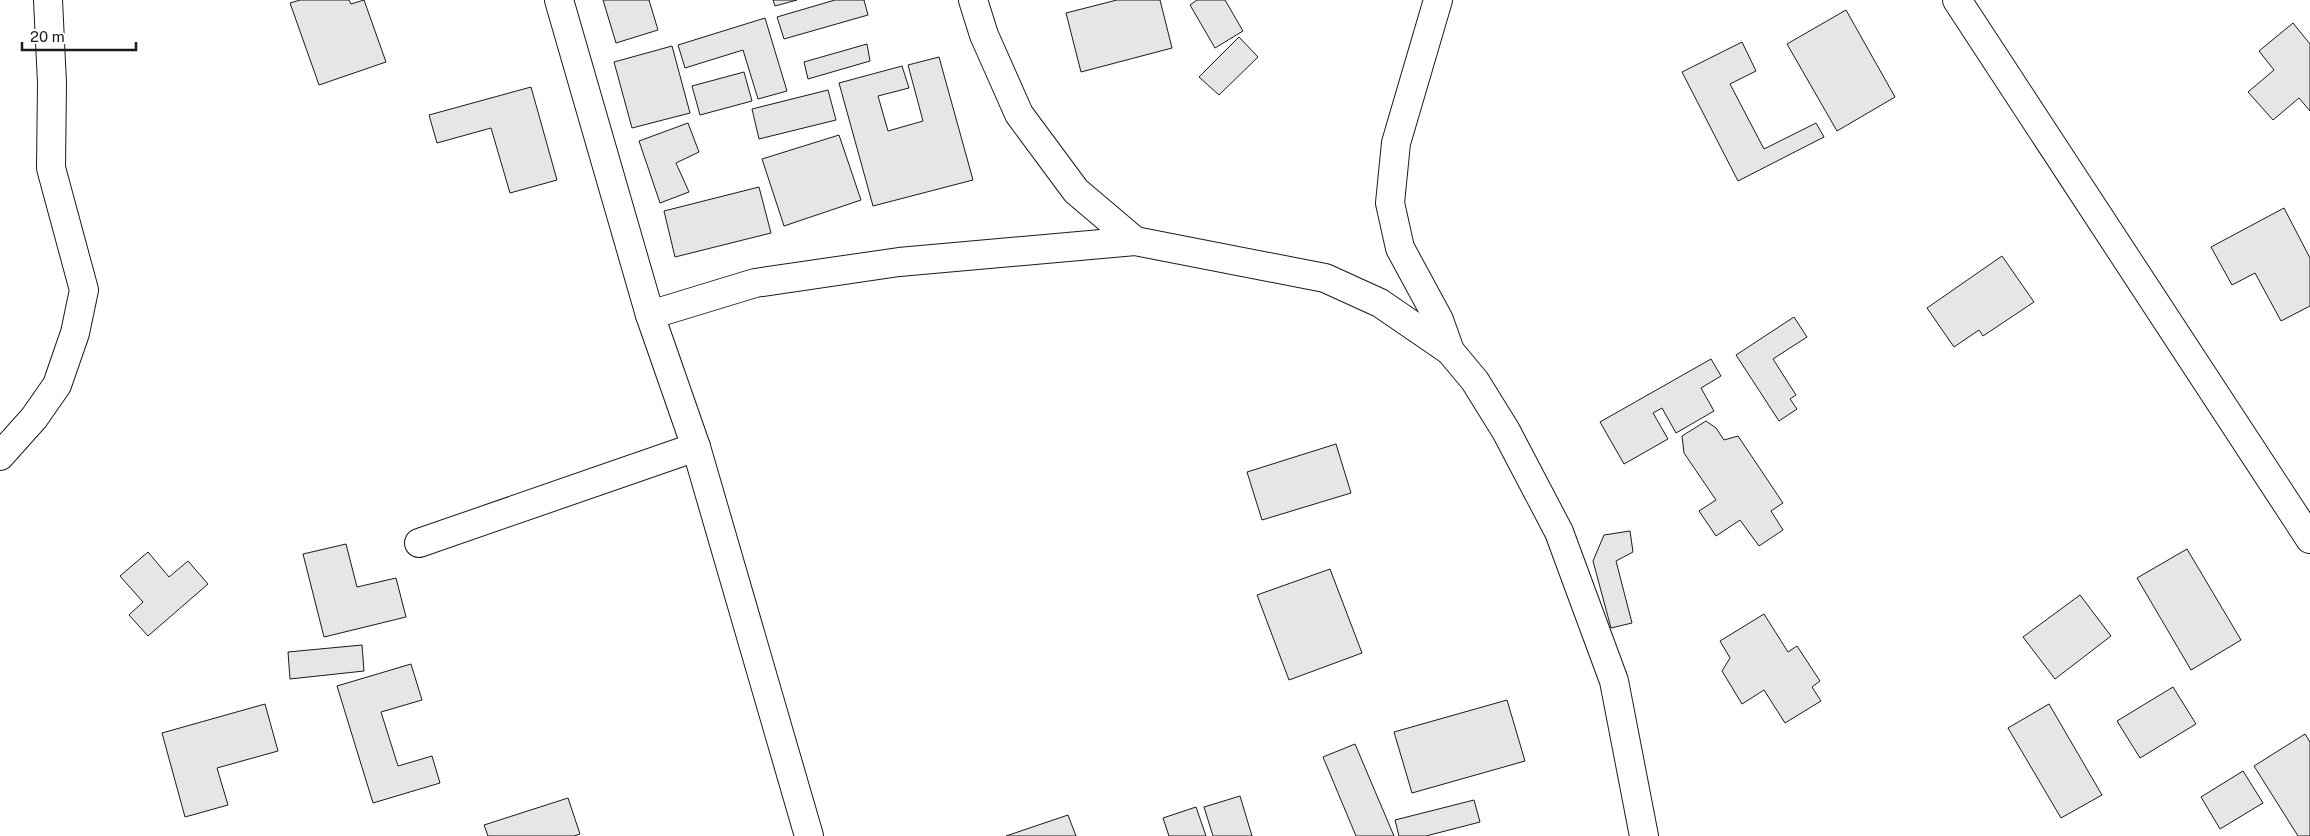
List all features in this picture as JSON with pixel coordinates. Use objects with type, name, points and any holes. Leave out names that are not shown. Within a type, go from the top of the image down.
[{"type":"street","points":[[0,456],[28,425],[57,385],[75,333],[84,290],[51,168],[52,83],[48,0]]},
{"type":"street","points":[[559,0],[650,315],[696,447],[809,836]]},
{"type":"street","points":[[974,0],[984,34],[1018,114],[1076,191],[1135,241]]},
{"type":"street","points":[[1438,0],[1396,143],[1390,203],[1400,248],[1440,320],[1450,351]]},
{"type":"street","points":[[1956,0],[2310,539]]},
{"type":"street","points":[[650,315],[764,282],[899,262],[1135,241],[1325,278],[1380,303],[1450,351],[1475,380],[1506,431],[1559,532],[1614,681],[1644,836]]},
{"type":"street","points":[[419,543],[696,447]]},
{"type":"building","points":[[300,0],[349,0],[351,4],[364,0],[386,62],[319,85],[290,3]]},
{"type":"building","points":[[603,0],[649,0],[658,30],[616,43]]},
{"type":"building","points":[[773,0],[797,0],[775,6]]},
{"type":"building","points":[[835,0],[864,0],[868,15],[784,39],[777,17]]},
{"type":"building","points":[[1117,0],[1160,0],[1172,48],[1081,72],[1066,13]]},
{"type":"building","points":[[1197,0],[1225,0],[1243,31],[1215,48],[1190,5]]},
{"type":"building","points":[[1846,10],[1895,97],[1837,131],[1787,44]]},
{"type":"building","points":[[765,18],[787,91],[758,99],[743,50],[685,68],[678,45]]},
{"type":"building","points":[[2293,23],[2310,44],[2310,111],[2299,98],[2273,120],[2248,92],[2274,70],[2259,51]]},
{"type":"building","points":[[1239,37],[1258,57],[1219,95],[1199,77]]},
{"type":"building","points":[[1742,42],[1756,71],[1730,84],[1764,149],[1816,123],[1824,137],[1738,181],[1682,72]]},
{"type":"building","points":[[867,44],[870,61],[808,79],[804,62]]},
{"type":"building","points":[[672,46],[690,113],[632,128],[614,62]]},
{"type":"building","points":[[939,57],[973,180],[873,206],[839,83],[902,66],[909,88],[878,96],[888,131],[923,121],[908,65]]},
{"type":"building","points":[[744,72],[752,101],[700,115],[692,86]]},
{"type":"building","points":[[531,87],[557,180],[510,193],[491,128],[437,143],[429,115]]},
{"type":"building","points":[[828,90],[836,120],[759,139],[752,109]]},
{"type":"building","points":[[688,123],[699,152],[676,163],[689,192],[660,203],[639,141]]},
{"type":"building","points":[[839,135],[861,200],[784,226],[762,159]]},
{"type":"building","points":[[759,187],[771,233],[675,257],[664,211]]},
{"type":"building","points":[[2284,208],[2310,258],[2310,306],[2281,321],[2255,273],[2232,285],[2211,247]]},
{"type":"building","points":[[2002,256],[2034,302],[1983,336],[1979,330],[1954,347],[1927,308]]},
{"type":"building","points":[[1794,317],[1807,337],[1773,359],[1796,395],[1790,399],[1797,409],[1779,421],[1736,355]]},
{"type":"building","points":[[1711,359],[1721,376],[1701,388],[1714,411],[1676,433],[1662,408],[1653,413],[1668,439],[1624,464],[1600,422]]},
{"type":"building","points":[[1706,421],[1716,428],[1724,440],[1738,436],[1783,503],[1771,511],[1783,530],[1759,546],[1740,520],[1716,536],[1699,511],[1716,500],[1684,453],[1682,436]]},
{"type":"building","points":[[1336,444],[1351,493],[1262,520],[1247,472]]},
{"type":"building","points":[[1630,531],[1633,552],[1616,561],[1632,623],[1611,628],[1593,561],[1604,535]]},
{"type":"building","points":[[346,544],[357,587],[396,578],[406,617],[324,637],[303,554]]},
{"type":"building","points":[[2187,549],[2241,640],[2191,670],[2137,578]]},
{"type":"building","points":[[148,552],[169,577],[188,561],[208,584],[148,636],[129,615],[143,602],[120,576]]},
{"type":"building","points":[[1330,569],[1362,653],[1289,680],[1257,595]]},
{"type":"building","points":[[2080,595],[2111,636],[2055,679],[2023,637]]},
{"type":"building","points":[[1764,614],[1788,652],[1797,646],[1820,681],[1812,687],[1821,701],[1785,723],[1764,690],[1742,704],[1722,671],[1730,658],[1720,641]]},
{"type":"building","points":[[362,645],[364,671],[290,679],[288,652]]},
{"type":"building","points":[[411,664],[422,700],[381,712],[398,766],[432,756],[440,783],[373,803],[337,686]]},
{"type":"building","points":[[2173,687],[2196,724],[2140,758],[2117,721]]},
{"type":"building","points":[[1507,700],[1525,761],[1412,793],[1394,732]]},
{"type":"building","points":[[265,704],[278,751],[217,768],[228,805],[185,817],[162,733]]},
{"type":"building","points":[[2049,704],[2102,795],[2061,818],[2008,728]]},
{"type":"building","points":[[2305,734],[2310,742],[2310,836],[2298,836],[2254,766]]},
{"type":"building","points":[[1355,744],[1394,836],[1356,836],[1323,757]]},
{"type":"building","points":[[2243,771],[2263,803],[2220,829],[2201,797]]},
{"type":"building","points":[[1240,796],[1252,836],[1213,836],[1204,807]]},
{"type":"building","points":[[568,798],[580,834],[574,836],[488,836],[484,825]]},
{"type":"building","points":[[1474,800],[1480,822],[1426,836],[1399,836],[1395,820]]},
{"type":"building","points":[[1196,807],[1206,836],[1169,836],[1163,818]]},
{"type":"building","points":[[1068,815],[1076,836],[1006,836]]}]
